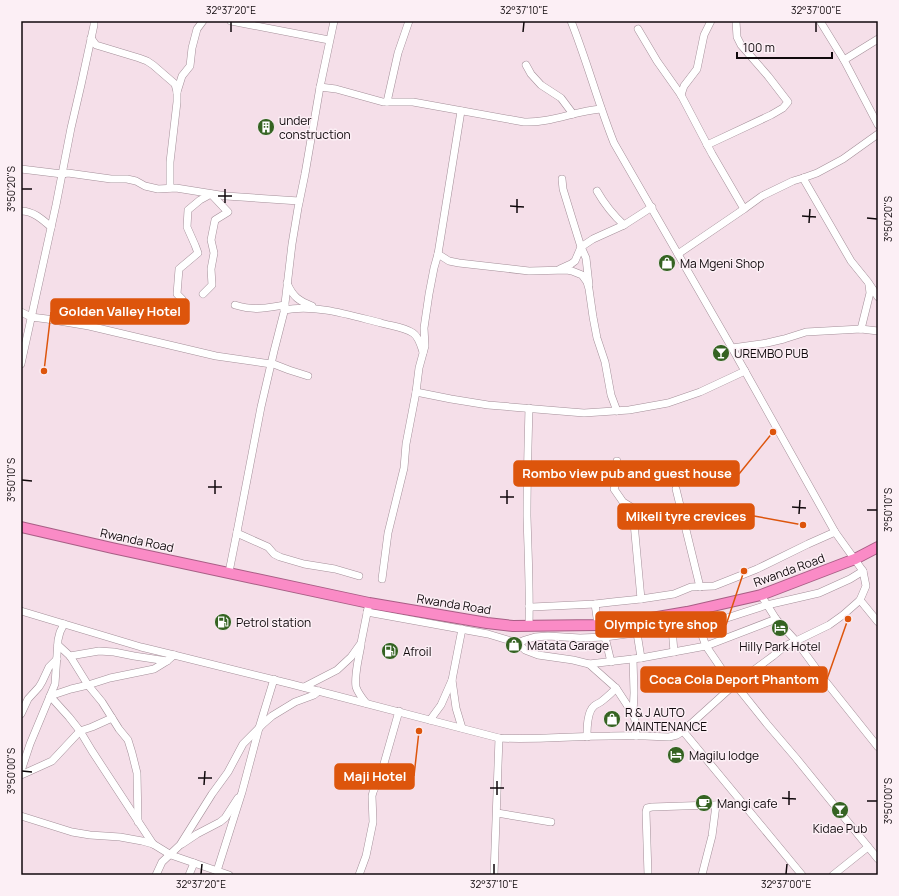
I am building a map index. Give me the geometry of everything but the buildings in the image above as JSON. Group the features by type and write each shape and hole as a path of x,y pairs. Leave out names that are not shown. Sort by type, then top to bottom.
{"highway":[{"name":"Rwanda Road","path":"21,527 112,548 229,572 368,607 513,626 598,625 687,612 761,595 855,559 878,547"}],"street":[{"path":"21,364 94,21"},
{"path":"177,92 182,76 190,66 192,48 197,29 203,21"},
{"path":"231,21 329,40"},
{"path":"229,572 261,407 284,307 299,201 329,40 334,21"},
{"path":"387,102 398,53 410,21"},
{"path":"21,611 141,647 304,687 499,738 540,739 611,736 669,737 677,735 735,684 785,646 829,625 860,600 866,586 863,571 835,532 652,207 614,143 571,21"},
{"path":"680,95 684,86 697,69 704,36 710,21"},
{"path":"707,146 771,115 788,102 768,76 741,46 737,37 736,21"},
{"path":"820,21 844,60 878,125"},
{"path":"638,29 680,95 707,146 744,209"},
{"path":"91,38 96,46 128,54 147,61 175,84 177,102 170,162 170,188"},
{"path":"844,60 878,39"},
{"path":"526,65 530,74 545,88 561,98 573,114"},
{"path":"320,87 336,89 362,97 387,102 413,102 524,122 563,118 587,110 601,109"},
{"path":"382,579 388,533 406,459 406,444 419,368 425,346 424,328 428,300 438,254 461,111"},
{"path":"678,254 762,196 793,181 817,173 843,158 878,134"},
{"path":"21,170 62,174 68,173 111,179 127,179 158,189 170,188 226,196 299,201"},
{"path":"803,178 851,260 878,297"},
{"path":"562,179 563,189 581,247 586,258 589,289 597,338 605,362 611,395 617,411"},
{"path":"597,191 609,210 624,225"},
{"path":"203,294 212,284 211,269 214,253 211,240 214,220 228,212 211,194"},
{"path":"182,299 177,294 179,269 198,253 187,227 188,210 200,200 211,194"},
{"path":"557,271 575,261 581,247 602,234 624,225 652,207"},
{"path":"21,210 42,219 51,227"},
{"path":"438,254 450,261 485,266 528,271 572,271 582,275 587,282 589,289"},
{"path":"861,329 870,293 868,282"},
{"path":"287,283 290,290 299,301 322,310"},
{"path":"235,305 249,309 284,307 305,308 348,314 404,329 413,333 416,336 423,352"},
{"path":"21,312 31,317 89,326 216,356 271,364 308,376"},
{"path":"732,348 772,342 806,332 861,329 878,331"},
{"path":"416,392 488,405 584,413 617,411 668,403 700,392 745,371"},
{"path":"529,626 527,515 528,436 530,408"},
{"path":"617,461 619,478 614,489 623,502 631,507 633,512 641,599"},
{"path":"676,489 700,586"},
{"path":"237,532 268,547 274,554 280,557 304,564 336,569 359,576"},
{"path":"529,606 595,604 674,594 691,587 714,586 757,569 835,532"},
{"path":"518,643 535,637 605,637 672,628 699,627 767,606 819,593 850,579 863,571"},
{"path":"761,595 776,619 796,641 826,682 878,747"},
{"path":"860,600 878,622"},
{"path":"595,604 598,625"},
{"path":"366,703 359,694 356,687 356,680 368,607 488,634 518,643 525,650 538,655 574,660 589,664 641,658 706,646 776,619"},
{"path":"687,612 690,618 699,627 706,646 723,671 878,859"},
{"path":"21,771 30,744 55,684 58,645 60,632 64,624"},
{"path":"672,628 674,652"},
{"path":"430,720 441,705 452,680 462,629"},
{"path":"637,633 641,658"},
{"path":"605,637 611,662"},
{"path":"304,687 337,670 351,657 361,643"},
{"path":"58,645 70,656 88,686 102,702 128,740 137,773 138,822"},
{"path":"70,656 99,651 167,661"},
{"path":"50,696 71,689 88,686 110,678 154,669 174,655"},
{"path":"22,709 28,699 39,687 49,667 57,659"},
{"path":"633,659 633,714"},
{"path":"589,664 616,688 633,714 636,736"},
{"path":"217,871 242,792 259,728 274,680"},
{"path":"452,680 456,708 462,728"},
{"path":"587,737 588,720 591,710 594,706 609,696 616,688"},
{"path":"156,875 162,862 180,845 212,794 228,772 243,744 272,716 295,702 314,695 319,691"},
{"path":"50,696 80,731 153,844"},
{"path":"359,875 366,856 373,822 372,796 381,774 398,711"},
{"path":"21,775 52,761 80,731 112,718"},
{"path":"683,731 802,875"},
{"path":"494,875 499,738"},
{"path":"180,845 225,818 242,792"},
{"path":"648,875 646,812 648,808 743,804"},
{"path":"702,875 712,836 716,805"},
{"path":"497,813 551,822"},
{"path":"21,816 72,832 120,837 153,844 171,855 229,875"},
{"path":"833,875 868,847"},
{"path":"189,875 194,863"}],"place":[{"name":"under construction","path":"266,127"},
{"name":"Ma Mgeni Shop","path":"667,263"},
{"name":"UREMBO PUB","path":"721,353"},
{"name":"Golden Valley Hotel","path":"44,371"},
{"name":"Rombo view pub and guest house","path":"773,432"},
{"name":"Mikeli tyre crevices","path":"803,525"},
{"name":"Olympic tyre shop","path":"744,571"},
{"name":"Coca Cola Deport Phantom","path":"848,619"},
{"name":"Petrol station","path":"223,622"},
{"name":"Hilly Park Hotel","path":"780,628"},
{"name":"Matata Garage","path":"514,645"},
{"name":"Afroil","path":"390,651"},
{"name":"R & J AUTO MAINTENANCE","path":"612,719"},
{"name":"Maji Hotel","path":"419,731"},
{"name":"Magilu lodge","path":"676,755"},
{"name":"Mangi cafe","path":"704,803"},
{"name":"Kidae Pub","path":"840,810"}]}
